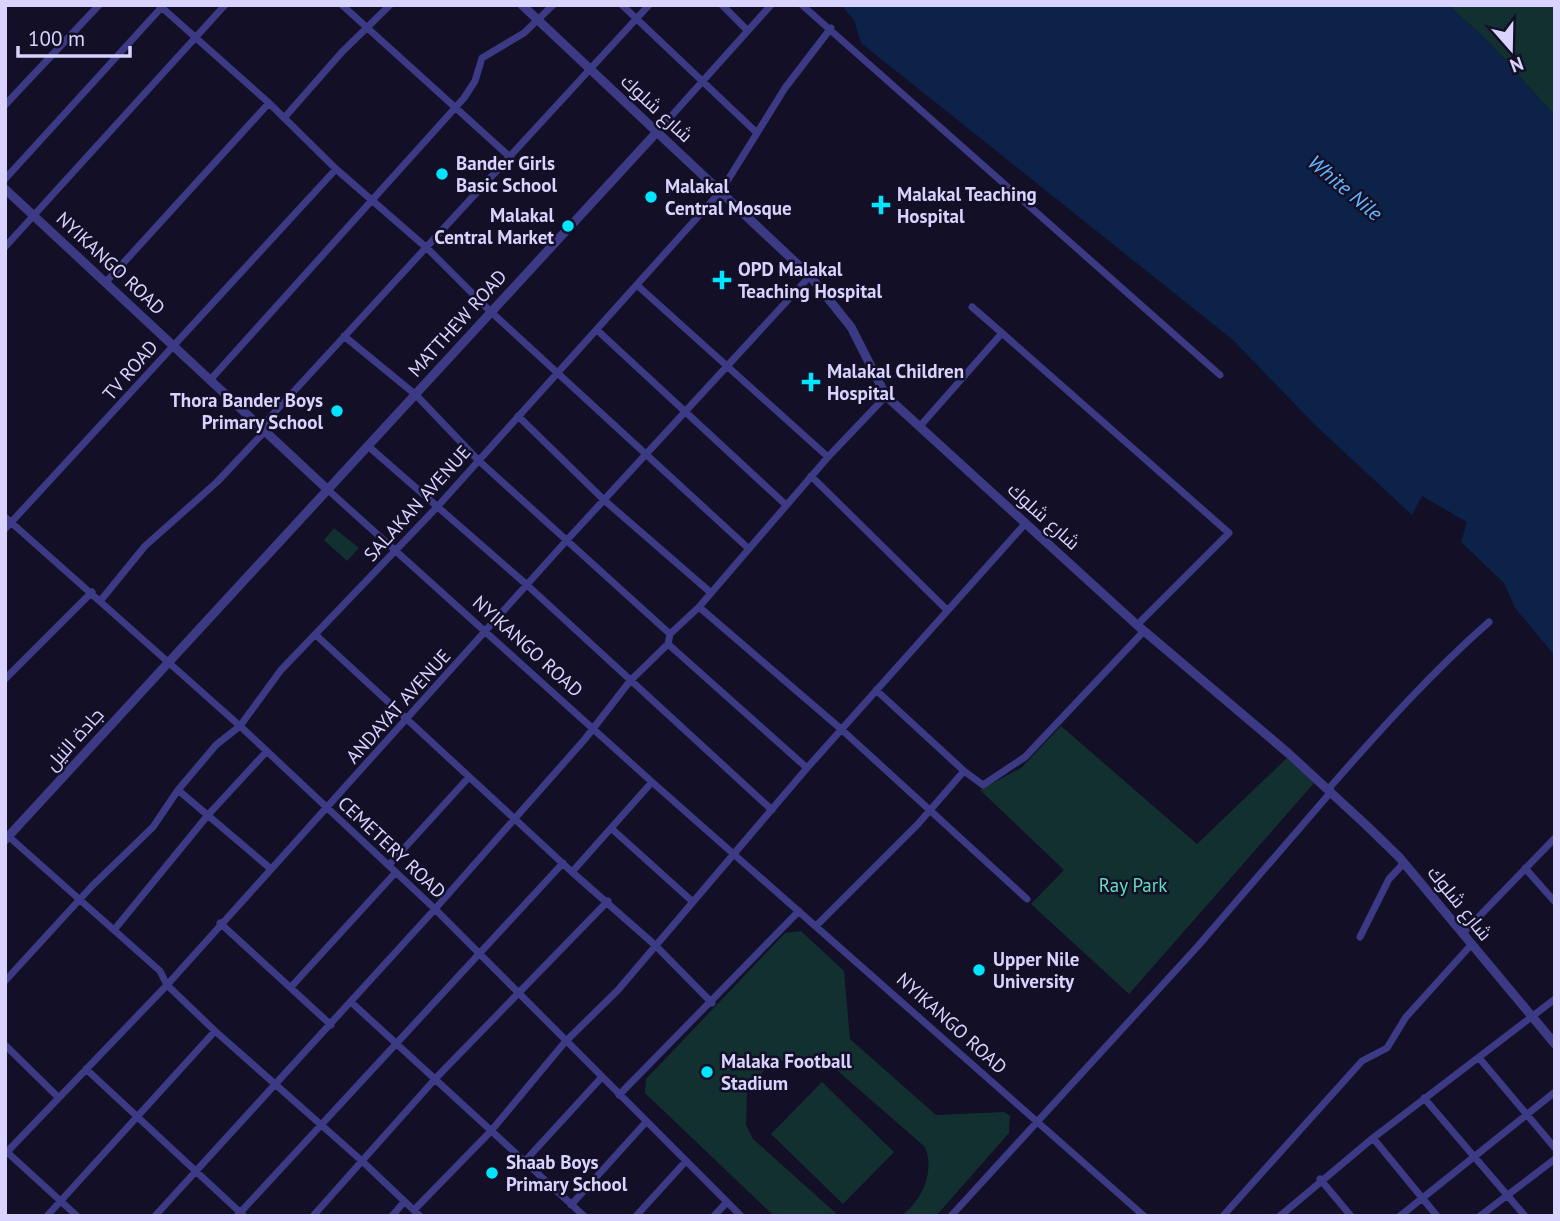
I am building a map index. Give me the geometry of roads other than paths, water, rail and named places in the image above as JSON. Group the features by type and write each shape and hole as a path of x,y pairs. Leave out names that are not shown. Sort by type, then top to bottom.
{"street":[{"path":"5,105 99,5"},
{"path":"5,247 225,5"},
{"path":"342,5 511,158"},
{"path":"284,118 390,5"},
{"name":"شارع شلوك","path":"522,5 810,276 850,327 886,396 921,425 1140,628 1330,793 1404,863 1555,1044"},
{"path":"211,379 455,106 475,81 482,58 539,21 553,5"},
{"path":"622,5 757,133"},
{"path":"101,600 145,546 217,482 344,336 428,249 649,5"},
{"path":"722,5 747,30"},
{"name":"MATTHEW ROAD","path":"168,662 416,395 771,5"},
{"path":"802,5 1220,375"},
{"path":"5,179 160,6 269,103 336,169 373,198 490,311 748,548"},
{"name":"SALAKAN AVENUE","path":"5,981 153,827 178,790 216,745 240,726 281,670 317,636 438,506 721,191 785,88 831,28"},
{"path":"106,282 269,103"},
{"name":"TV ROAD","path":"7,523 132,393 173,344 336,169"},
{"name":"NYIKANGO ROAD","path":"5,189 327,489 652,782 1144,1216"},
{"name":"ANDAYAT AVENUE","path":"6,1153 167,985 527,584 810,276"},
{"path":"638,286 828,457"},
{"path":"876,690 982,785 1025,757 1228,533 972,306"},
{"path":"597,330 786,505"},
{"path":"921,425 1002,333"},
{"path":"344,336 416,395 478,460 670,634"},
{"path":"155,1216 278,1085 435,909 593,728 630,681 668,644 670,634 699,607 811,476 886,396"},
{"path":"518,416 604,500 710,592"},
{"path":"368,446 527,584 772,810"},
{"path":"811,476 947,610"},
{"name":"CEMETERY ROAD","path":"7,523 101,600 396,872 741,1216"},
{"path":"6,837 160,971 167,985 215,1031 417,1213 565,1042 618,990 841,729 1025,524"},
{"path":"5,679 92,592"},
{"path":"699,607 841,729 1027,899"},
{"path":"951,1216 1035,1121 1198,946 1330,793 1331,786 1383,726 1452,655 1489,622"},
{"path":"317,636 406,721 572,872 608,901 712,1003"},
{"path":"668,644 807,768"},
{"name":"جادة النيل","path":"6,837 168,662"},
{"path":"114,930 208,815 267,751"},
{"path":"816,926 930,811 964,771"},
{"path":"388,865 469,777"},
{"path":"572,872 652,782"},
{"path":"178,790 271,869"},
{"path":"612,829 693,902"},
{"path":"1462,934 1555,838"},
{"path":"86,1069 197,1170 240,1214 563,863"},
{"path":"1360,937 1389,879 1404,863"},
{"path":"1525,868 1555,902"},
{"path":"291,987 396,872"},
{"path":"313,1216 435,1079 608,901"},
{"path":"619,1095 712,1003 754,955 799,911"},
{"path":"220,923 331,1025"},
{"path":"1223,1216 1362,1061 1387,1048 1406,1017 1471,945"},
{"path":"1280,1216 1373,1138 1480,1059 1555,999"},
{"path":"351,1002 584,1216"},
{"path":"47,1216 215,1031"},
{"path":"5,1045 58,1097"},
{"path":"1480,1059 1555,1148"},
{"path":"526,1161 601,1077"},
{"path":"1400,1216 1555,1092"},
{"path":"1424,1098 1525,1216"},
{"path":"571,1205 646,1122"},
{"path":"1373,1138 1437,1216"},
{"path":"6,1153 77,1216"},
{"path":"1480,1216 1555,1159"},
{"path":"636,1216 686,1161"},
{"path":"1320,1180 1350,1216"},
{"path":"392,1216 404,1202"},
{"path":"714,1216 727,1202"}],"water":[{"name":"White Nile","path":"841,5 1448,5 1488,41 1555,116 1555,656 1515,608 1504,583 1461,542 1467,522 1422,496 1412,515 1315,425 1233,340 861,43 854,20"}],"place":[{"name":"Bander Girls Basic School","path":"442,174"},
{"name":"Malakal Central Mosque","path":"651,197"},
{"name":"Malakal Teaching Hospital","path":"881,205"},
{"name":"Malakal Central Market","path":"568,226"},
{"name":"OPD Malakal Teaching Hospital","path":"722,280"},
{"name":"Malakal Children Hospital","path":"811,382"},
{"name":"Thora Bander Boys Primary School","path":"337,411"},
{"name":"Upper Nile University","path":"979,970"},
{"name":"Malaka Football Stadium","path":"707,1072"},
{"name":"Shaab Boys Primary School","path":"492,1173"}],"park label":[{"name":"Ray Park","path":"1133,885"}]}
